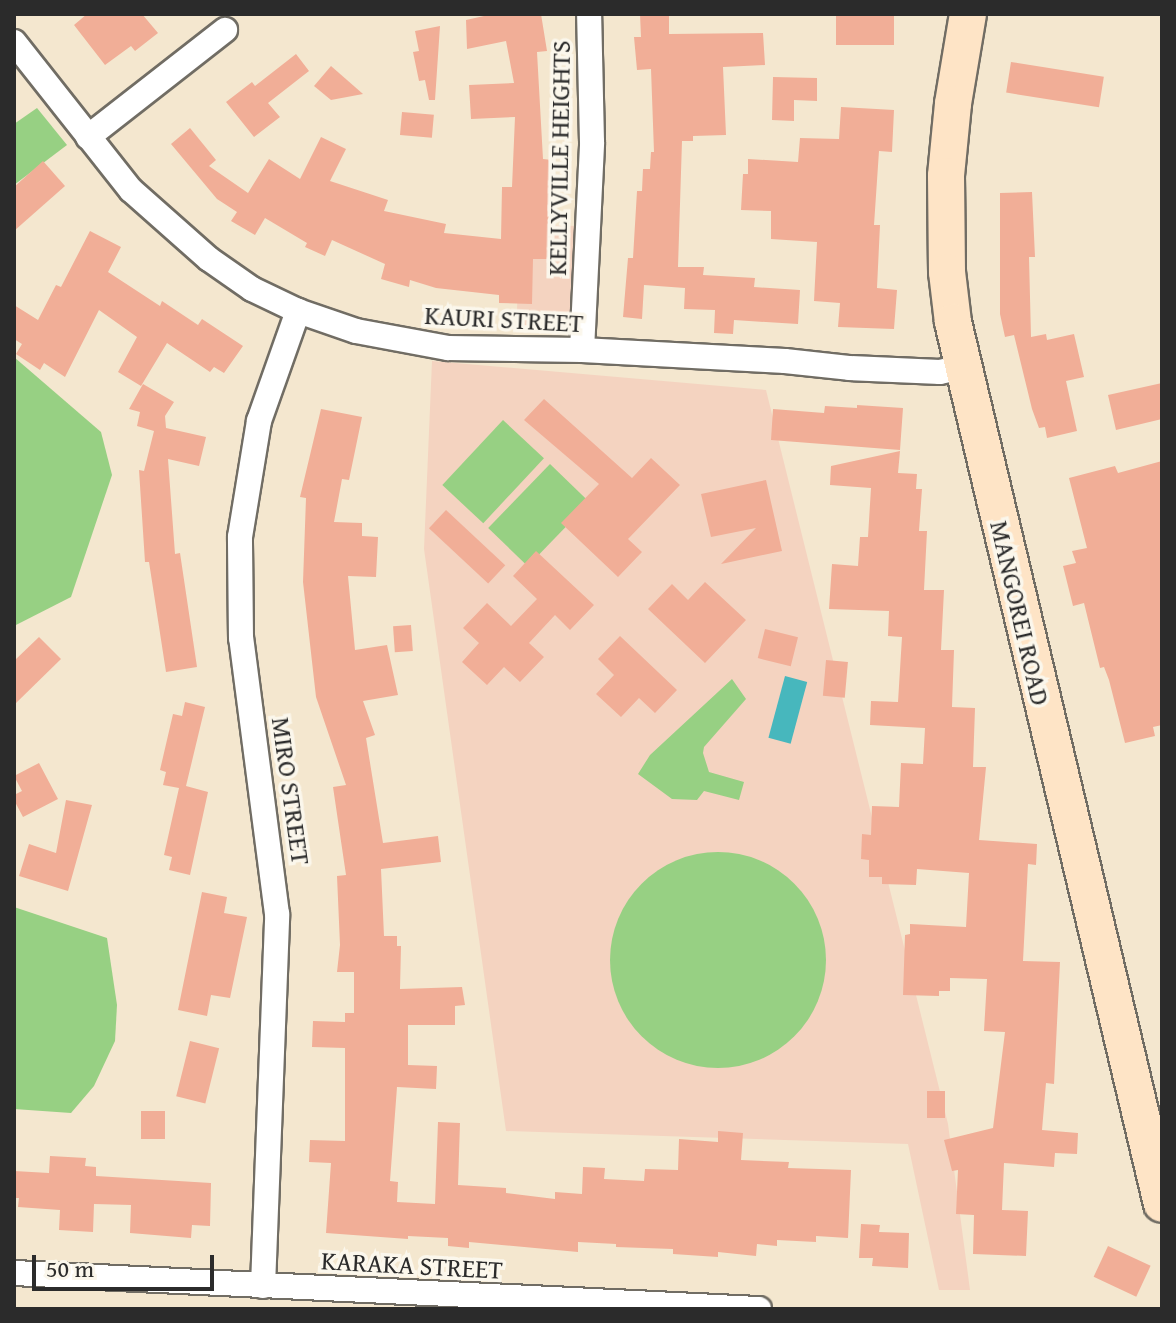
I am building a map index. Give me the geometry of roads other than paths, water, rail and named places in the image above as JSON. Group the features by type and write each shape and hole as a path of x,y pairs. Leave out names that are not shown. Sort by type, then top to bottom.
{"main road":[{"name":"MANGOREI ROAD","path":"968,14 953,104 946,176 947,272 962,367 1162,1204"}],"street":[{"name":"KELLYVILLE HEIGHTS","path":"582,350 592,142 589,14"},
{"path":"88,137 225,30"},
{"name":"KAURI STREET","path":"14,42 131,190 188,242 252,289 298,311 404,342 448,348 582,350 940,372 962,367"},
{"name":"MIRO STREET","path":"263,1286 277,914 241,638 240,537 259,421 298,311"},
{"name":"KARAKA STREET","path":"14,1273 759,1309"}],"water":[{"path":"785,676 807,682 791,744 768,738"}]}
